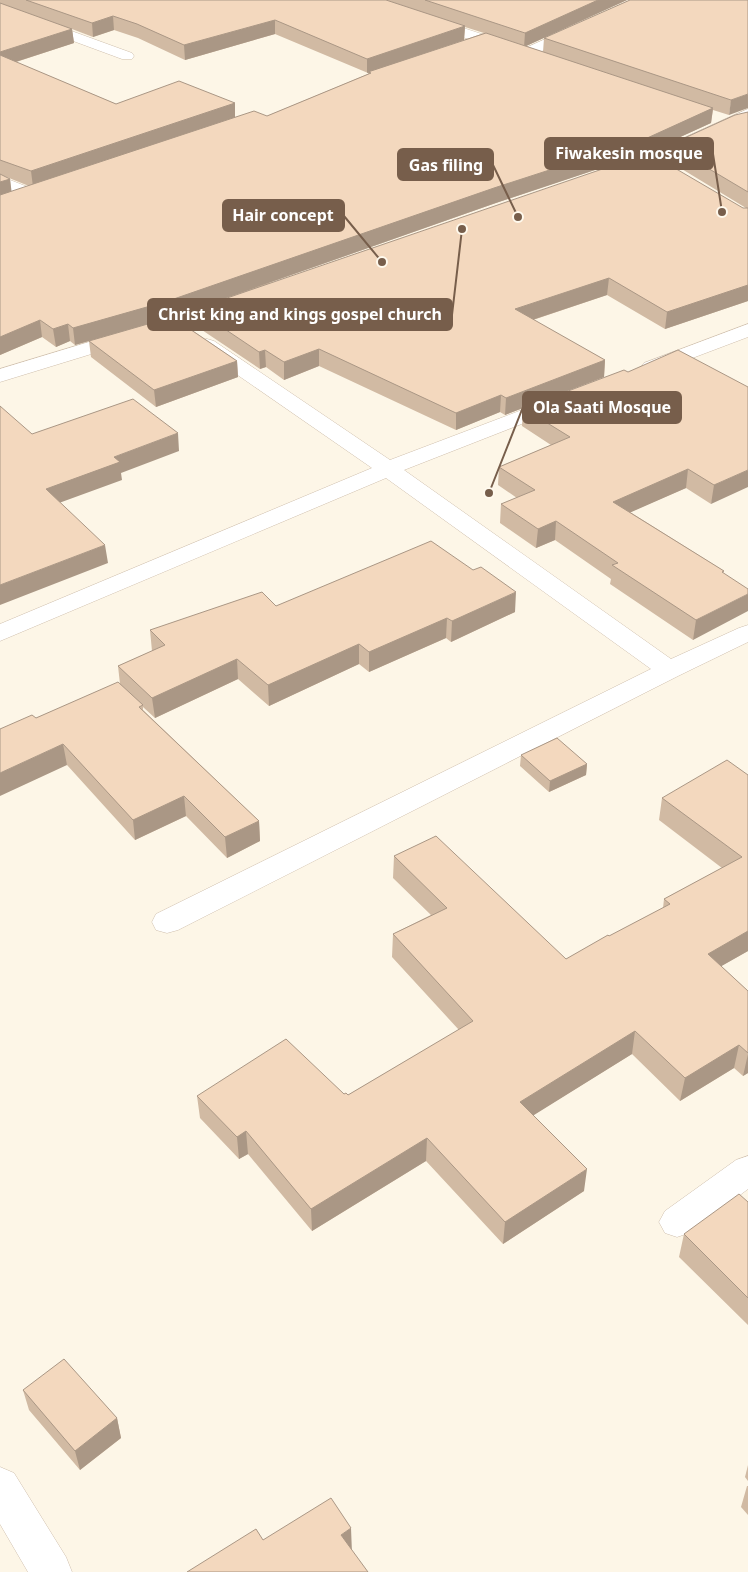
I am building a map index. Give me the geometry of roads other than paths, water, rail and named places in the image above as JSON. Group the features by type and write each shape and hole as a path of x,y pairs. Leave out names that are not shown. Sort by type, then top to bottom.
{"street":[{"path":"364,0 544,59"},
{"path":"526,53 643,0"},
{"path":"0,9 127,56"},
{"path":"458,50 486,40"},
{"path":"603,176 650,160 748,114"},
{"path":"710,116 728,122 748,125"},
{"path":"650,160 666,170"},
{"path":"0,181 32,195"},
{"path":"8,203 51,189"},
{"path":"0,376 33,364 176,324 250,298"},
{"path":"176,324 388,469 669,670"},
{"path":"628,376 748,330"},
{"path":"0,633 388,469 573,398"},
{"path":"167,922 669,670 748,633"},
{"path":"676,1222 748,1170"},
{"path":"0,1486 51,1572"}],"place":[{"name":"Fiwakesin mosque","path":"722,212"},
{"name":"Gas filing","path":"518,217"},
{"name":"Christ king and kings gospel church","path":"462,229"},
{"name":"Hair concept","path":"382,262"},
{"name":"Ola Saati Mosque","path":"489,493"}]}
